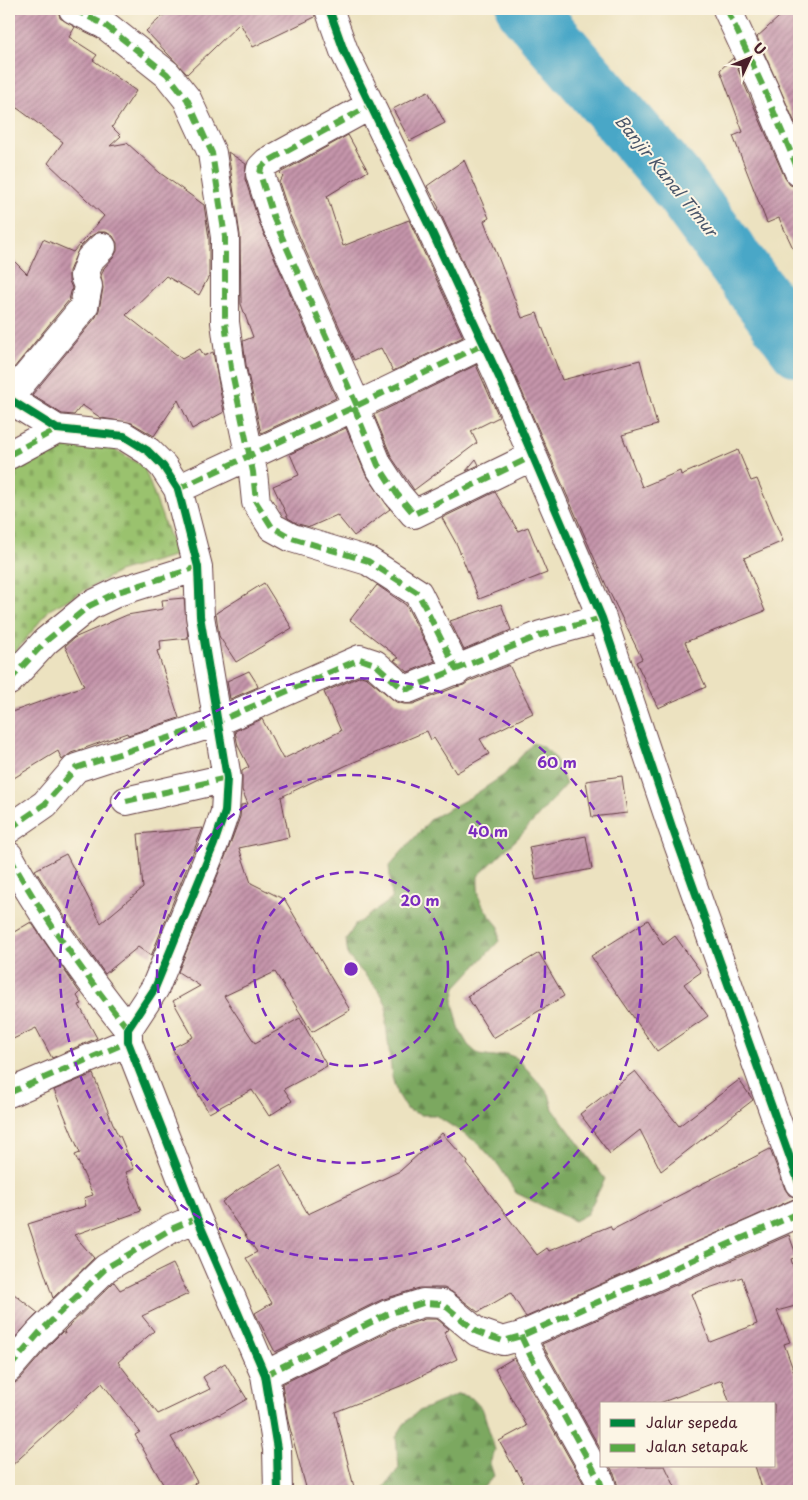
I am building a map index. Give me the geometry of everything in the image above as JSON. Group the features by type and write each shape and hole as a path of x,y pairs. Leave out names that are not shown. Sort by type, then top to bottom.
{"street":[{"path":"74,9 104,25 168,74 187,99 212,153 225,237 225,322 231,368 253,472 256,502 272,527 292,538 368,561 418,593 457,671"},
{"path":"329,9 344,51 484,344 602,618 672,827 799,1183"},
{"path":"727,9 765,91 799,172"},
{"path":"371,105 267,162 261,168 260,174 274,219 356,406 378,465 397,494 414,514 533,456"},
{"path":"9,1093 128,1035 155,988 214,844 225,812 227,778 200,616 198,567 178,489 163,466 148,451 124,436 58,429 9,398 84,307 88,286 84,276 90,259 102,247"},
{"path":"178,489 484,344"},
{"path":"9,455 58,429"},
{"path":"9,681 46,641 89,606 118,592 198,567"},
{"path":"9,829 45,804 76,768 217,722 360,659 375,664 401,687 408,689 457,671 541,635 602,618"},
{"path":"126,801 227,778"},
{"path":"9,856 23,882 79,967 128,1035 197,1218 264,1375 277,1449 278,1491"},
{"path":"264,1375 388,1314 423,1303 443,1304 477,1332 503,1341 521,1336 799,1213"},
{"path":"9,1368 40,1332 106,1268 163,1234 197,1218"},
{"path":"521,1336 604,1491"}],"green space":[{"path":"70,442 109,446 144,467 176,555 118,572 49,610 9,660 9,469 40,448"},
{"path":"533,743 547,750 555,759 566,785 521,835 478,876 480,898 485,909 499,927 499,941 456,987 453,1002 460,1031 468,1045 479,1055 493,1057 506,1054 517,1058 549,1094 553,1109 605,1179 587,1214 574,1221 516,1193 499,1166 478,1143 435,1115 421,1115 406,1109 397,1094 392,1077 386,1024 387,1006 380,992 348,956 346,940 355,925 392,899 389,866 432,818 471,797 504,775"},
{"path":"459,1394 472,1398 483,1410 495,1450 490,1463 494,1476 480,1491 381,1491 399,1468 396,1437 404,1424 417,1412"}],"building":[{"path":"17,9 58,9 60,18 75,27 69,37 97,55 93,60 136,91 112,127 121,136 110,146 127,143 160,173 204,205 209,238 209,276 199,295 166,276 126,315 182,359 200,349 204,356 213,352 224,412 192,429 178,400 154,436 132,423 101,418 82,405 74,415 62,414 32,395 96,317 103,288 101,276 104,268 117,251 117,243 113,236 106,232 98,232 91,236 79,248 69,271 69,281 72,288 69,300 9,374 9,256 27,274 43,239 73,252 104,216 48,163 63,142 9,102 9,20"},
{"path":"170,9 314,9 315,17 253,47 240,23 187,74 146,31"},
{"path":"788,9 799,9 799,132 757,37"},
{"path":"733,58 785,178 790,185 799,187 799,261 779,218 767,223 733,136 743,132 720,70"},
{"path":"428,91 445,123 410,141 393,109"},
{"path":"348,135 368,171 327,196 343,246 409,220 463,337 393,371 381,348 354,360 289,213 279,182 283,176 280,173"},
{"path":"228,152 246,164 245,179 260,225 336,398 261,433 246,365 243,341 253,337 241,304 240,235"},
{"path":"464,160 489,218 484,221 522,318 537,313 562,380 640,360 657,425 622,435 642,487 680,471 681,475 738,450 751,481 757,479 783,541 744,558 765,611 685,642 706,687 658,708 636,662 642,659 606,585 513,371 439,208 427,186"},
{"path":"476,365 499,417 471,431 477,443 414,490 392,458 374,415"},
{"path":"346,428 365,473 390,509 354,536 337,515 310,527 298,524 288,518 273,486 299,475 290,454"},
{"path":"476,459 479,465 466,471"},
{"path":"495,492 518,531 528,527 547,573 479,599 457,545 442,518"},
{"path":"264,583 292,628 236,662 219,636 216,613"},
{"path":"377,585 406,605 435,661 408,672 394,660 399,658 350,620"},
{"path":"184,598 188,638 160,641 161,650 157,651 179,718 128,735 127,733 71,753 62,760 58,751 9,781 9,713 84,686 65,646 74,638 127,615 163,609 162,600"},
{"path":"501,604 511,630 464,650 450,621"},
{"path":"509,665 533,713 480,739 489,754 456,773 434,738 431,740 427,731 347,765 281,797 289,837 239,848 251,883 285,900 350,1010 312,1032 275,972 224,996 255,1043 300,1018 327,1066 284,1089 292,1101 269,1116 252,1090 209,1113 172,1048 193,1037 173,1001 200,986 178,972 228,850 240,817 241,805 248,804 242,790 242,771 249,767 238,746 235,731 262,719 283,759 341,731 324,692 361,676 367,678 396,702 413,704 464,685"},
{"path":"249,671 258,687 230,699 227,681"},
{"path":"622,776 627,813 592,817 586,781"},
{"path":"203,828 151,956 138,947 105,974 35,870 66,854 101,923 143,888 138,834"},
{"path":"586,836 592,869 536,880 529,847"},
{"path":"648,920 663,945 675,936 701,972 684,984 708,1016 657,1051 591,956"},
{"path":"31,922 80,993 77,996 82,1004 79,1005 97,1038 52,1058 36,1028 9,1041 9,935"},
{"path":"539,953 564,996 493,1038 467,996"},
{"path":"635,1071 679,1126 739,1080 753,1100 661,1171 640,1130 610,1154 580,1114"},
{"path":"93,1074 118,1136 120,1136 134,1169 126,1172 141,1211 74,1235 94,1258 53,1298 28,1224 86,1206 84,1198 93,1195 75,1155 80,1153 54,1090"},
{"path":"442,1133 468,1162 467,1164 537,1255 547,1248 549,1251 610,1226 612,1230 770,1149 785,1189 789,1195 796,1198 526,1317 511,1293 478,1312 444,1288 419,1288 381,1300 275,1352 255,1313 272,1303 246,1258 257,1252 222,1202 239,1189 280,1165 308,1214 400,1171"},
{"path":"789,1235 797,1257 791,1259 799,1286 799,1305 777,1311 790,1342 784,1344 799,1386 799,1491 763,1491 756,1468 776,1468 776,1402 729,1402 722,1380 662,1402 600,1402 600,1448 542,1344","holes":["742,1277 757,1324 710,1342 691,1294"]},
{"path":"173,1264 188,1294 142,1316 154,1331 118,1362 158,1414 210,1389 203,1377 225,1363 247,1399 219,1415 171,1437 197,1482 182,1491 167,1491 135,1435 140,1432 102,1383 9,1468 9,1383 15,1383 21,1378 51,1343 62,1332 65,1334 64,1331 114,1282 120,1290"},
{"path":"9,1290 38,1313 9,1344"},
{"path":"425,1319 437,1319 449,1329 444,1332 457,1359 403,1385 335,1412 355,1491 307,1491 288,1421 282,1384 394,1329"},
{"path":"514,1358 585,1486 574,1491 528,1491 499,1441 527,1426 495,1369"},
{"path":"611,1468 666,1468 677,1491 619,1491"}],"waterway":[{"name":"Banjir Kanal Timur","path":"526,9 673,178 799,348"}],"marked path":[{"path":"73,9 105,25 167,74 187,99 212,153 225,237 225,322 231,368 253,472 256,502 272,527 292,538 368,561 418,593 457,671"},
{"path":"727,9 765,91 799,172"},
{"path":"357,406 274,219 260,174 261,168 267,162 371,105"},
{"path":"178,489 484,344"},
{"path":"354,407 378,465 397,494 414,514 533,456"},
{"path":"9,455 57,429"},
{"path":"9,681 46,641 89,606 118,592 198,567"},
{"path":"9,829 45,804 76,768 217,722 360,659 375,664 401,687 408,689 541,635 602,618"},
{"path":"126,801 227,778"},
{"path":"9,856 65,945 128,1029"},
{"path":"9,1093 128,1042"},
{"path":"265,1375 388,1314 423,1303 443,1304 477,1332 503,1341 521,1336 799,1213"},
{"path":"9,1368 40,1332 106,1268 171,1229 197,1218"},
{"path":"521,1336 600,1481 603,1491"}],"cycle path":[{"path":"329,9 344,51 430,228 499,377 602,618 672,827 799,1183"},
{"path":"9,399 57,429 124,436 148,451 163,466 178,489 198,567 200,616 227,778 225,812 214,844 155,988 128,1029 128,1042 197,1218 265,1375 277,1449 278,1491"}]}
